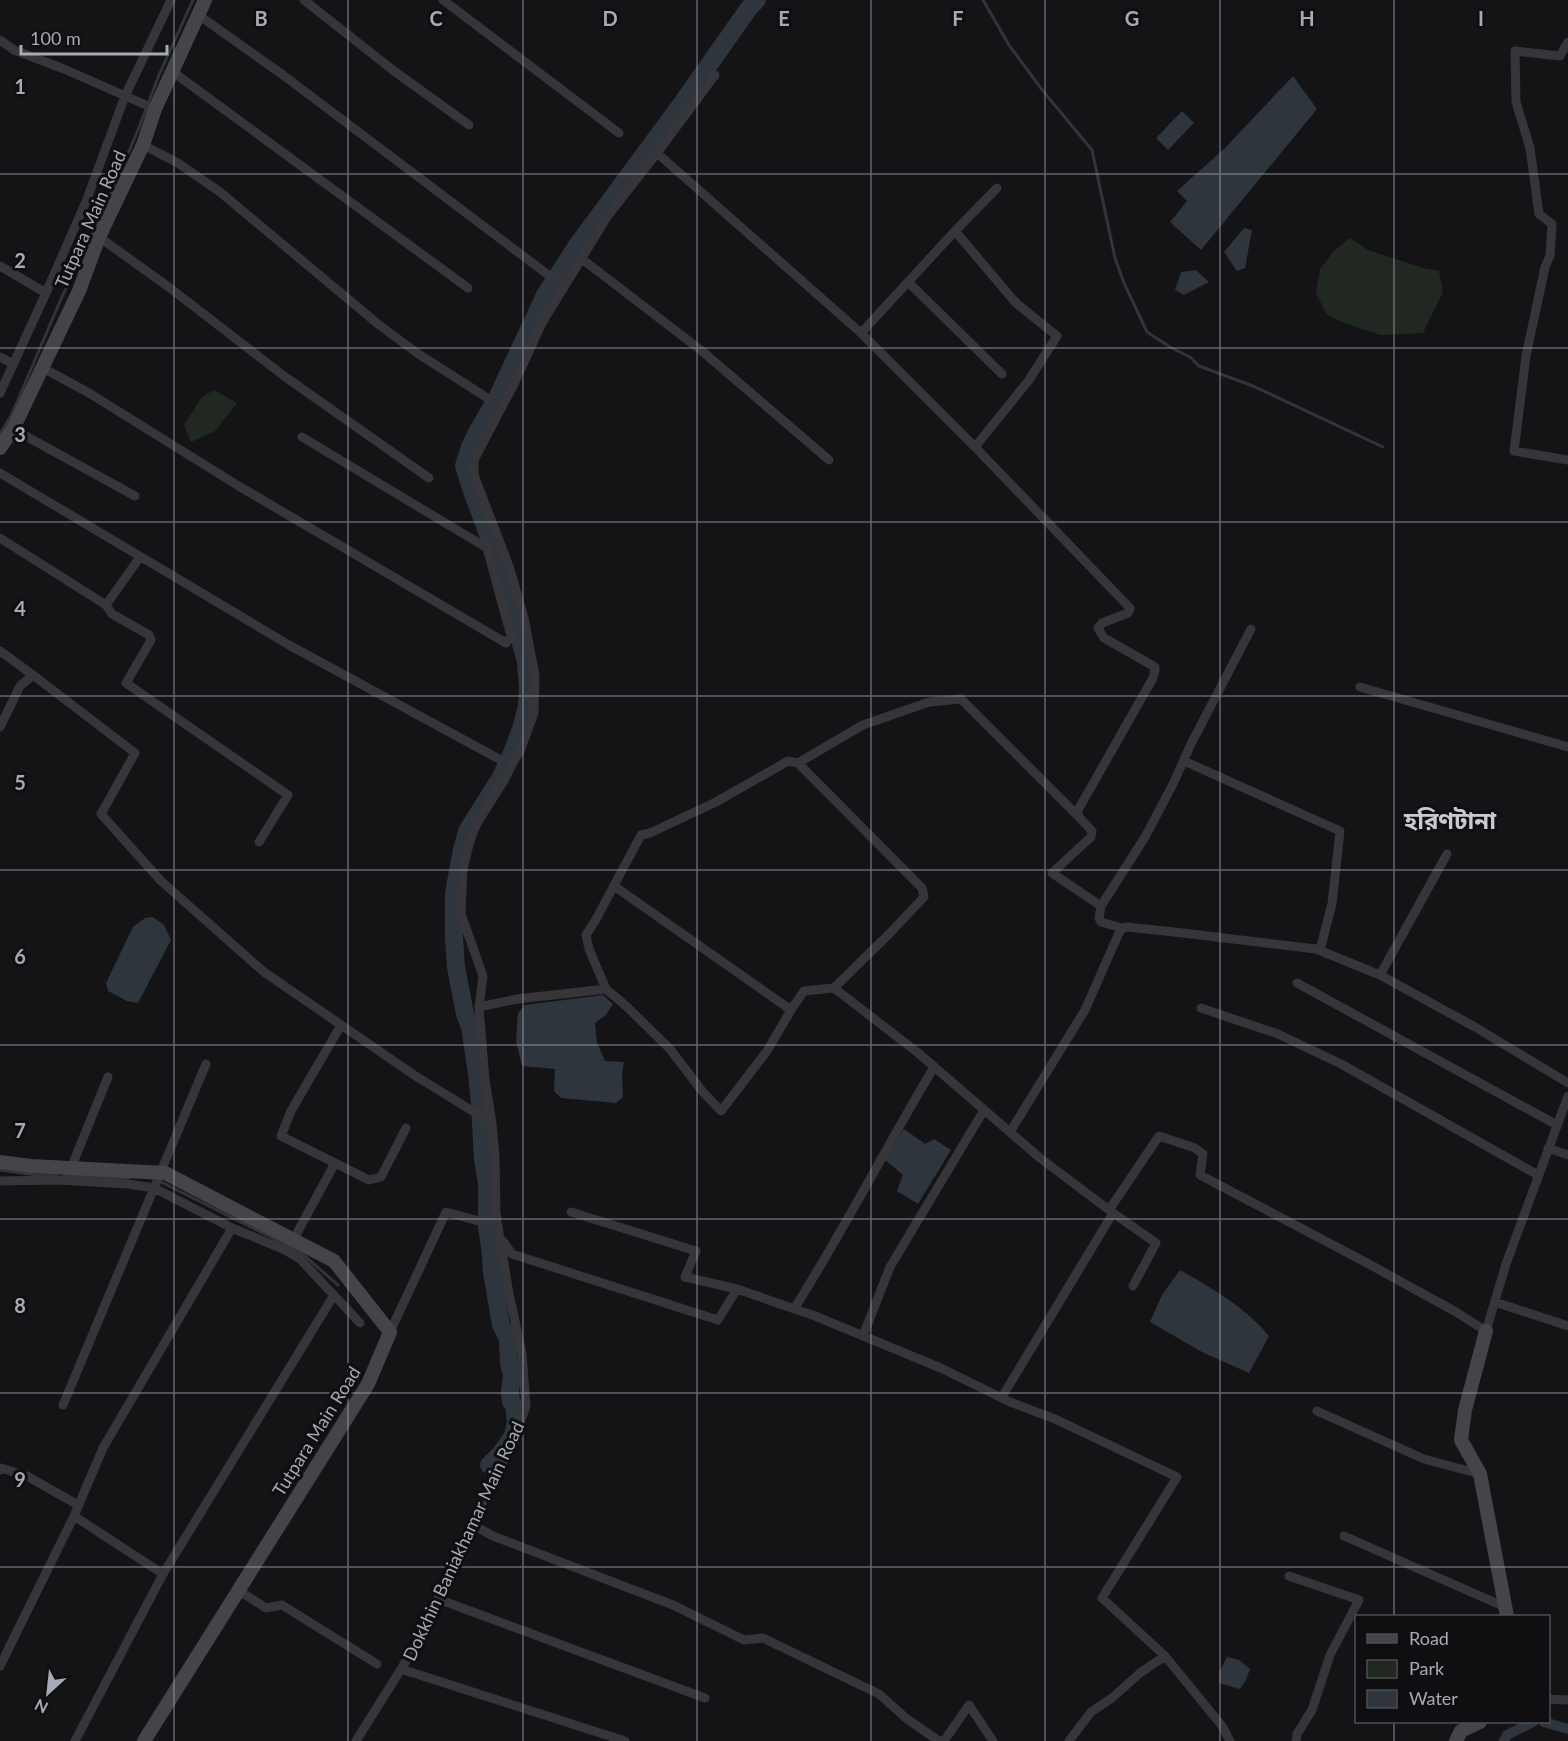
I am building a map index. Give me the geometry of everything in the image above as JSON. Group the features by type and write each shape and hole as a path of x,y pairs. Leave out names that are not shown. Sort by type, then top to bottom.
{"street":[{"path":"0,393 87,199 125,96 171,0"},
{"name":"Tutpara Main Road","path":"0,448 13,429 79,291 99,237 143,145 155,110 205,0"},
{"path":"304,0 394,71 469,125"},
{"path":"443,0 619,133"},
{"path":"197,14 283,75 551,277"},
{"path":"0,40 14,50 155,110"},
{"path":"1568,42 1560,56 1515,51 1516,102 1530,148 1539,214 1552,224 1550,256 1545,267 1526,356 1514,451 1568,460"},
{"path":"173,72 468,288"},
{"name":"Dokkhin Baniakhamar Main Road","path":"356,1741 413,1650 452,1570 471,1524 511,1448 526,1406 522,1353 496,1218 492,1123 485,1080 479,1007 483,976 461,914 463,868 478,820 520,751 534,713 535,675 524,618 509,566 474,475 474,460 513,386 542,323 607,217 715,75"},
{"path":"143,145 178,163 220,192 378,324 489,399"},
{"path":"657,153 861,333 1130,608 1128,613 1101,623 1098,628 1104,638 1155,667 1155,670 1078,810 1078,816"},
{"path":"861,333 997,188"},
{"path":"955,231 1016,303 1057,336 1029,380 975,447"},
{"path":"99,237 170,288 284,376 429,478"},
{"path":"582,259 702,351 829,460"},
{"path":"0,266 46,293"},
{"path":"908,282 1002,374"},
{"path":"0,357 13,364"},
{"path":"41,367 89,393 237,485 506,643 511,636 487,548 302,437"},
{"path":"13,429 135,496"},
{"path":"0,473 308,655 499,759"},
{"path":"0,538 106,605 112,614 149,635 152,640 126,683 288,795 259,842"},
{"path":"106,605 140,556"},
{"path":"1251,629 1146,837 1101,906 1098,918 1101,922 1122,928 1320,950 1380,975 1475,1027 1568,1083"},
{"path":"0,651 135,753 101,814 161,881 264,972 414,1075 492,1123"},
{"path":"1,723 20,686 33,675"},
{"path":"1360,687 1568,747"},
{"path":"798,763 862,725 929,702 961,699 1092,831 1091,837 1052,873 1101,906"},
{"path":"789,761 798,763 922,888 924,897 834,988 804,991 766,1051 721,1111 702,1091 670,1049 606,989 589,949 586,935 641,835 716,802 789,761"},
{"path":"1184,761 1340,831 1332,904 1320,950"},
{"path":"1380,975 1448,854"},
{"path":"614,886 791,1010"},
{"path":"1010,1132 1085,1010 1122,928"},
{"path":"1297,982 1557,1125"},
{"path":"834,988 917,1052 1040,1158 1156,1243 1133,1286"},
{"path":"479,1007 517,999 606,989"},
{"path":"1201,1008 1278,1034 1341,1064 1538,1175"},
{"path":"341,1025 291,1112 281,1136 369,1180 381,1177 406,1128"},
{"path":"63,1405 206,1064"},
{"path":"794,1309 820,1269 898,1126 934,1067"},
{"path":"71,1168 108,1077"},
{"path":"1506,1612 1480,1474 1461,1440 1465,1410 1506,1264 1568,1096"},
{"path":"863,1336 891,1267 984,1110"},
{"path":"1002,1396 1111,1211 1159,1136 1195,1148 1203,1154 1200,1176 1368,1263 1486,1331"},
{"path":"1548,1148 1568,1155"},
{"path":"0,1162 71,1168 157,1181 232,1228 334,1261 390,1332 446,1212 482,1222 496,1218"},
{"path":"290,1246 335,1163"},
{"path":"0,1181 58,1180 128,1184 157,1181 165,1173 290,1246 360,1323"},
{"path":"571,1212 696,1251 685,1277 737,1289 863,1336 943,1369 1002,1396 1010,1402 1055,1419 1178,1477 1102,1598 1165,1656 1222,1726 1230,1741"},
{"path":"0,1666 74,1516 103,1448 232,1228"},
{"path":"499,1235 512,1254 718,1320 737,1289"},
{"path":"75,1741 163,1574 334,1295"},
{"path":"1495,1302 1568,1326"},
{"name":"Tutpara Main Road","path":"144,1741 368,1384 390,1332"},
{"path":"1317,1412 1424,1459 1480,1474"},
{"path":"0,1470 1,1468 27,1476 78,1505"},
{"path":"74,1516 163,1574"},
{"path":"471,1524 493,1536 673,1605 744,1640 764,1638 879,1694 907,1719 939,1741"},
{"path":"1344,1536 1506,1612"},
{"path":"1289,1576 1359,1600 1330,1655 1312,1710 1297,1734 1296,1741"},
{"path":"238,1590 266,1608 282,1605 378,1664"},
{"path":"438,1599 705,1698"},
{"path":"1069,1741 1091,1712 1165,1656"},
{"path":"401,1669 625,1741"},
{"path":"1550,1699 1568,1700"},
{"path":"944,1741 969,1705 993,1741"},
{"path":"1456,1741 1461,1731 1478,1723"}],"green space":[{"path":"1350,238 1368,250 1439,271 1443,292 1423,333 1380,335 1327,315 1316,293 1320,269 1334,251"},
{"path":"214,390 237,403 215,431 191,442 184,425 202,397"}],"water":[{"path":"1293,76 1317,109 1201,250 1170,222 1187,201 1177,191 1225,148"},
{"path":"1182,111 1194,123 1168,150 1156,138"},
{"path":"1244,228 1252,230 1245,268 1237,271 1224,252"},
{"path":"1196,270 1209,282 1184,295 1175,290 1181,272"},
{"path":"153,917 164,925 171,940 138,1003 127,1001 108,991 106,983 133,927 145,918"},
{"path":"603,995 613,1004 606,1015 595,1023 597,1043 605,1061 624,1062 623,1097 616,1103 561,1098 554,1091 555,1069 522,1066 516,1041 518,1013 525,1005"},
{"path":"904,1129 925,1144 934,1139 951,1150 918,1204 897,1191 903,1175 884,1159"},
{"path":"1180,1270 1239,1307 1269,1336 1249,1373 1202,1352 1150,1322 1162,1295"},
{"path":"1227,1657 1239,1660 1250,1669 1240,1689 1219,1683 1219,1672"}],"waterway":[{"path":"0,434 11,416 61,299 103,212 159,75 193,0"},
{"path":"489,1465 513,1436 516,1422 510,1392 512,1375 508,1339 501,1325 492,1272 477,1074 470,1027 465,1014 456,967 454,893 467,831 501,777 512,753 527,706 528,686 526,662 500,566 464,466 477,432 497,398 545,295 578,244 757,0"},
{"path":"983,0 1009,45 1043,91 1092,150 1115,258 1147,332 1190,357 1199,366 1253,386 1383,447"},
{"path":"0,1170 57,1176"},
{"path":"64,1176 129,1178"},
{"path":"159,1181 299,1251 338,1285"},
{"path":"1504,1741 1507,1735 1531,1723"},
{"path":"1547,1723 1568,1729"}],"district":[{"name":"হরিণটানা","path":"1450,819"}]}
